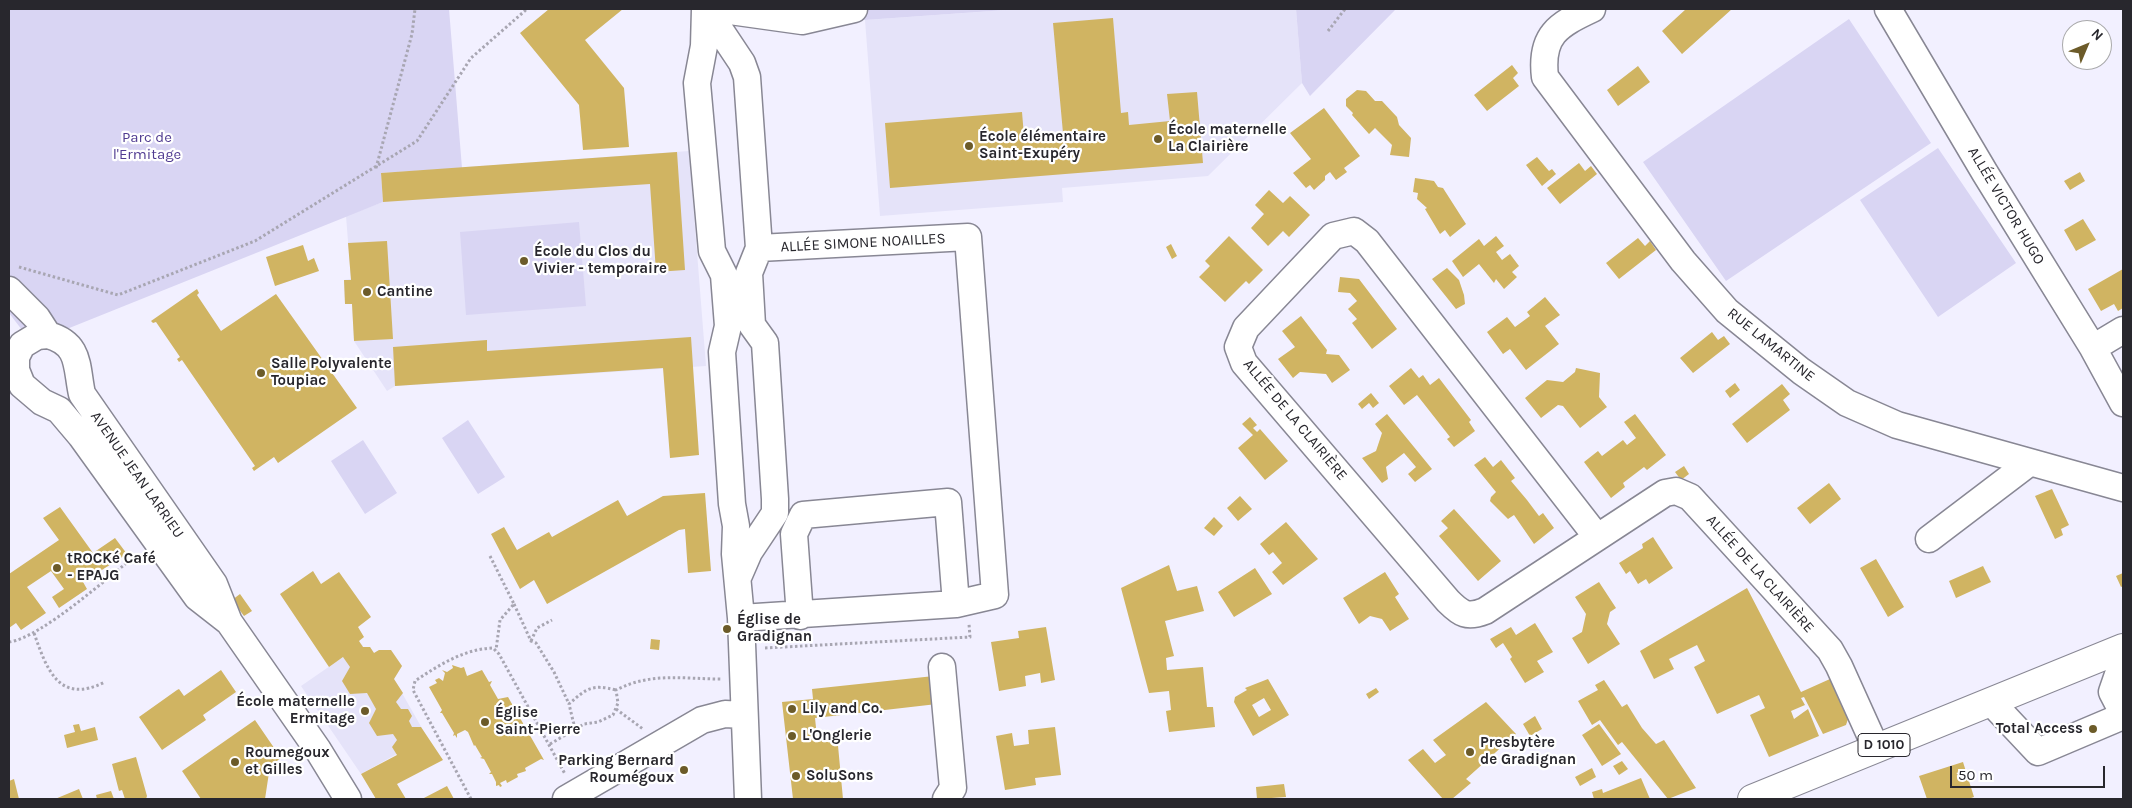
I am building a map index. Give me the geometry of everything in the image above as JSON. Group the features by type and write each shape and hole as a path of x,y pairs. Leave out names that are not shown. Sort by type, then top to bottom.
{"main road":[{"name":"D 1010","path":"1757,798 2123,648"}],"street":[{"path":"705,9 742,63 747,77 759,248 749,273 752,325 765,344 776,499 775,513 749,552 739,575"},
{"path":"705,9 702,55 697,83 712,251 724,275 728,326 722,352 732,504 736,526 735,554 739,575 744,679 743,715 748,799"},
{"path":"716,9 802,21 854,9"},
{"name":"RUE LAMARTINE","path":"1592,9 1563,23 1551,37 1543,61 1545,77 1683,261 1727,311 1760,340 1847,403 1897,425 2123,488"},
{"name":"ALLÉE VICTOR HUGO","path":"1888,9 1985,173 2093,348 2123,403"},
{"path":"702,55 716,50 732,48"},
{"name":"ALLÉE DE LA CLAIRIÈRE","path":"1597,537 1368,240 1354,231 1333,236 1246,328 1238,347 1244,363 1448,601 1462,614 1474,615 1485,611 1665,494 1676,491 1690,497 1830,650 1840,666 1876,748"},
{"name":"ALLÉE SIMONE NOAILLES","path":"759,248 968,237 995,595 956,604"},
{"name":"AVENUE JEAN LARRIEU","path":"12,278 48,335 67,344 74,353 82,394 214,584 229,622 318,750 348,799"},
{"path":"2093,348 2123,330"},
{"name":"AVENUE JEAN LARRIEU","path":"48,335 28,340 13,353 16,370 22,385 42,402 59,410 197,597 229,622"},
{"path":"1929,539 2030,463"},
{"path":"741,618 800,616 956,604 948,502 803,515 794,534 800,616"},
{"path":"736,526 748,530 763,531"},
{"path":"1991,702 2038,752 2123,714 2112,692 2123,660"},
{"path":"942,667 953,788 946,799"},
{"path":"571,797 702,720 725,714 743,715"}],"path":[{"path":"376,168 412,34 415,9"},
{"path":"12,278 118,296 256,241 376,168 417,140 471,58 527,9"},
{"path":"1328,31 1345,9"},
{"path":"9,642 22,640 34,633 156,540"},
{"path":"490,556 531,641 536,643 554,672 569,704 575,729"},
{"path":"495,651 500,620 514,604"},
{"path":"531,641 537,628 552,620"},
{"path":"34,633 45,664 57,682 69,688 82,690 93,688 105,682"},
{"path":"471,799 413,690 415,681 453,658 481,649 493,648 550,744 571,797"},
{"path":"569,704 584,690 599,686 616,690 630,682 660,676 744,679"},
{"path":"550,744 575,729 613,715 618,702 616,690"},
{"path":"616,709 645,731 656,746"}],"shaded area":[{"path":"1020,9 1296,9 1302,83 1208,176 1062,188 1063,202 880,216 865,20"},
{"name":"École du Clos du Vivier - temporaire","path":"689,151 706,366 395,386 387,391 354,341 352,304 345,304 344,280 351,279 346,216 383,202 381,173"},
{"name":"École maternelle Ermitage","path":"362,644 363,647 370,647 374,653 379,650 391,650 402,666 394,679 427,737 361,774 301,686"}],"green space":[{"name":"Parc de l'Ermitage","path":"9,9 449,9 462,168 381,173 383,202 32,343 9,313"},
{"path":"750,9 1020,9 865,20 751,18"},
{"path":"1296,9 1396,9 1310,96 1302,83"},
{"path":"1849,19 1931,143 1726,281 1643,162"},
{"path":"1938,148 2016,263 1938,317 1860,200"},
{"path":"579,222 586,306 466,315 460,232"},
{"path":"468,420 505,477 478,494 442,438"},
{"path":"363,440 397,493 365,514 331,461"}],"building":[{"path":"549,9 623,9 585,40 624,88 629,147 583,150 579,105 520,33"},
{"path":"1686,9 1732,9 1682,54 1662,31"},
{"path":"1113,18 1121,113 1128,112 1129,125 1170,121 1167,94 1197,92 1203,163 890,188 885,123 1022,112 1024,136 1063,133 1053,23"},
{"path":"1512,65 1518,73 1513,78 1519,86 1487,111 1474,95"},
{"path":"1638,66 1650,82 1618,106 1607,90"},
{"path":"1357,90 1366,91 1375,101 1382,101 1397,117 1399,125 1411,138 1409,157 1390,155 1392,145 1375,128 1369,134 1352,115 1353,113 1346,106 1346,99"},
{"path":"1324,108 1360,156 1344,168 1347,172 1336,180 1330,172 1325,176 1325,180 1314,190 1310,185 1306,188 1293,173 1311,159 1290,133"},
{"path":"677,152 685,270 656,272 650,184 383,202 381,173"},
{"path":"1537,157 1549,171 1552,169 1556,174 1542,186 1526,165"},
{"path":"1579,163 1585,171 1591,166 1597,174 1560,204 1547,188"},
{"path":"2080,172 2085,181 2070,190 2064,181"},
{"path":"1415,178 1434,181 1438,187 1443,188 1466,224 1450,237 1445,230 1440,234 1425,209 1427,208 1417,199 1418,193 1413,192"},
{"path":"1269,190 1283,203 1290,196 1310,215 1289,237 1283,231 1268,246 1251,228 1264,214 1255,205"},
{"path":"2083,219 2096,240 2076,251 2064,230"},
{"path":"1229,236 1263,270 1249,284 1246,281 1225,302 1199,277 1210,266 1205,261"},
{"path":"1496,236 1504,246 1496,252 1502,260 1510,254 1519,266 1512,272 1517,277 1504,289 1496,279 1494,283 1479,264 1463,277 1452,261 1479,239 1484,246"},
{"path":"1638,238 1645,246 1650,241 1656,250 1619,279 1606,263"},
{"name":"Cantine","path":"387,241 393,339 354,341 352,304 345,304 344,280 351,280 348,243"},
{"path":"1171,244 1177,256 1172,259 1166,247"},
{"path":"303,245 308,261 314,258 319,271 275,286 266,257"},
{"path":"1447,268 1459,280 1464,295 1465,304 1456,309 1432,279"},
{"path":"2123,269 2123,308 2118,311 2114,304 2101,311 2088,289"},
{"path":"1340,277 1359,279 1397,329 1372,349 1352,323 1357,319 1348,309 1357,301 1350,293 1338,292"},
{"name":"Salle Polyvalente Toupiac","path":"197,289 199,293 197,295 221,331 276,294 357,408 278,463 274,457 254,471 252,468 255,466 182,360 179,362 177,359 180,357 156,322 153,323 151,321"},
{"path":"1545,297 1560,315 1545,326 1559,344 1526,370 1510,349 1503,354 1487,332 1507,317 1515,327 1530,316 1527,312"},
{"path":"1301,316 1327,350 1326,354 1339,355 1350,370 1332,383 1326,374 1300,372 1293,378 1278,359 1295,347 1282,331"},
{"path":"1712,332 1718,340 1724,336 1730,344 1693,373 1680,358"},
{"path":"691,337 699,455 670,458 663,368 395,386 393,347 487,340 487,351"},
{"path":"1411,368 1419,378 1423,375 1430,385 1439,378 1471,420 1469,422 1475,431 1454,447 1447,439 1450,437 1417,395 1404,405 1389,386"},
{"path":"1576,368 1600,373 1599,397 1607,407 1580,428 1563,406 1558,405 1541,418 1525,398 1547,380 1563,382 1575,372"},
{"path":"1735,383 1740,390 1730,398 1725,391"},
{"path":"1782,384 1790,394 1783,400 1790,410 1747,443 1732,424"},
{"path":"1371,393 1379,403 1373,408 1369,403 1362,409 1358,404"},
{"path":"1387,414 1432,469 1415,482 1408,474 1416,467 1404,453 1386,467 1388,479 1382,483 1362,458 1376,451 1382,433 1375,424"},
{"path":"1635,414 1666,455 1647,470 1644,467 1623,483 1625,487 1611,498 1584,462 1598,451 1602,456 1623,440 1627,445 1636,438 1624,422"},
{"path":"1250,417 1257,425 1253,428 1257,432 1260,429 1288,461 1265,480 1238,448 1253,435 1242,424"},
{"path":"1485,457 1493,467 1501,460 1515,478 1511,481 1539,516 1543,513 1554,528 1534,544 1514,515 1508,519 1490,501 1496,492 1474,465"},
{"path":"1684,466 1689,474 1681,480 1675,472"},
{"path":"1829,483 1841,499 1810,524 1797,508"},
{"path":"2052,489 2069,525 2061,529 2063,535 2055,539 2035,496"},
{"path":"705,493 711,571 688,573 685,529 679,530 547,604 534,580 520,589 491,534 504,527 517,550 549,532 552,537 618,500 627,516 663,496"},
{"path":"1240,496 1252,509 1238,521 1227,508"},
{"name":"tROCKé Café - EPAJG","path":"60,507 93,553 115,538 127,554 83,582 87,589 59,608 52,597 64,589 51,571 27,587 46,613 21,630 16,623 9,628 9,574 59,540 43,518"},
{"path":"1454,509 1501,561 1478,581 1439,536 1448,528 1441,521"},
{"path":"1214,517 1223,526 1214,536 1204,528"},
{"path":"1286,522 1318,559 1283,585 1272,572 1282,563 1273,552 1269,555 1260,544"},
{"path":"1653,537 1673,568 1649,584 1646,579 1638,584 1630,571 1626,574 1619,563 1643,548 1642,544"},
{"path":"1876,559 1904,607 1888,617 1860,568"},
{"path":"1169,565 1177,591 1197,586 1204,611 1165,621 1174,656 1166,658 1167,670 1203,667 1207,707 1213,707 1215,727 1169,732 1166,711 1171,710 1169,691 1149,693 1121,588"},
{"path":"1983,566 1991,582 1956,598 1949,581"},
{"path":"1255,568 1272,594 1234,617 1218,592"},
{"path":"313,571 321,584 339,572 371,617 358,627 364,637 359,641 363,647 370,647 374,653 379,650 391,650 402,666 394,679 403,693 396,702 401,709 408,709 412,716 409,721 412,727 421,727 443,760 397,784 406,799 376,799 361,774 397,755 392,747 397,740 393,734 377,736 369,723 376,709 367,693 350,694 342,681 350,667 343,657 329,667 280,594"},
{"path":"1385,572 1399,594 1395,597 1409,619 1390,631 1382,619 1370,616 1359,624 1343,598"},
{"path":"2123,573 2123,586 2121,587 2116,576"},
{"path":"1599,582 1616,608 1610,612 1607,624 1620,644 1588,664 1572,638 1582,632 1586,614 1575,597"},
{"path":"1747,588 1801,692 1830,679 1849,716 1846,725 1823,734 1804,697 1801,698 1805,705 1791,711 1794,719 1808,709 1819,736 1769,757 1750,715 1765,708 1759,695 1717,714 1694,667 1705,661 1697,645 1669,659 1674,669 1654,679 1640,651"},
{"path":"240,594 252,611 244,616 232,600"},
{"path":"1535,623 1553,652 1537,661 1544,672 1525,683 1510,659 1512,657 1503,643 1496,648 1490,639 1511,627 1516,635"},
{"path":"1046,627 1055,680 1041,683 1040,673 1025,676 1026,686 999,691 991,642 1019,638 1018,631"},
{"path":"651,639 660,640 659,650 650,649"},
{"name":"Église Saint-Pierre","path":"452,665 464,667 467,676 482,670 489,682 492,681 490,685 498,699 508,697 544,760 541,759 525,768 526,771 517,774 518,777 507,783 506,780 500,783 502,786 496,786 492,774 489,774 491,772 484,759 480,758 482,757 474,746 468,732 465,730 457,734 457,738 455,735 453,736 454,733 442,713 440,713 442,710 429,687 437,683 435,680 439,678 443,681 445,673 442,670 447,672 453,668"},
{"path":"221,670 236,692 203,715 206,720 162,750 139,717 177,690 179,689 184,696"},
{"path":"934,676 937,704 815,718 817,737 837,735 843,799 793,799 782,702 813,699 812,689"},
{"path":"1268,679 1289,715 1253,736 1234,702 1235,697 1247,690 1245,688","holes":["1264,698 1271,710 1259,717 1252,705"]},
{"path":"1604,680 1622,707 1627,704 1642,728 1656,744 1664,740 1696,788 1668,799 1622,742 1618,745 1600,720 1592,725 1578,701 1598,690 1595,685"},
{"path":"1376,688 1379,692 1369,699 1366,694"},
{"name":"Presbytère de Gradignan","path":"1486,702 1516,734 1466,779 1471,783 1452,799 1443,799 1408,760 1423,749 1435,763 1446,755 1433,740"},
{"path":"1535,716 1542,729 1530,736 1523,724"},
{"name":"Roumegoux et Gilles","path":"255,720 281,758 270,766 265,799 201,799 182,771"},
{"path":"79,724 81,731 95,727 98,740 67,748 64,735 75,732 73,725"},
{"path":"1599,724 1621,754 1602,766 1582,735"},
{"path":"1055,727 1061,775 1035,778 1036,785 1005,790 996,736 1012,733 1014,746 1029,744 1028,730"},
{"path":"136,757 147,796 146,799 125,799 122,790 119,791 112,764"},
{"path":"1622,761 1628,769 1619,775 1613,766"},
{"path":"1963,762 1974,797 1968,799 1927,799 1919,776"},
{"path":"1592,768 1596,777 1580,786 1575,777"},
{"path":"1641,778 1650,799 1594,799 1592,792 1602,789 1603,793"},
{"path":"14,779 19,799 9,799 9,781"},
{"path":"1284,784 1286,797 1257,799 1256,787"},
{"path":"447,786 454,799 422,799"},
{"path":"79,789 83,799 55,799"},
{"path":"111,791 114,799 97,799 96,795"}],"place":[{"name":"École maternelle La Clairière","path":"1158,139"},
{"name":"École élémentaire Saint-Exupéry","path":"969,146"},
{"name":"École du Clos du Vivier - temporaire","path":"524,261"},
{"name":"Cantine","path":"367,292"},
{"name":"Salle Polyvalente Toupiac","path":"261,373"},
{"name":"tROCKé Café - EPAJG","path":"57,568"},
{"name":"Église de Gradignan","path":"727,629"},
{"name":"Lily and Co.","path":"792,709"},
{"name":"École maternelle Ermitage","path":"365,711"},
{"name":"Église Saint-Pierre","path":"485,722"},
{"name":"Total Access","path":"2093,729"},
{"name":"L'Onglerie","path":"792,736"},
{"name":"Presbytère de Gradignan","path":"1470,752"},
{"name":"Roumegoux et Gilles","path":"235,762"},
{"name":"Parking Bernard Roumégoux","path":"684,770"},
{"name":"SoluSons","path":"796,776"}]}
